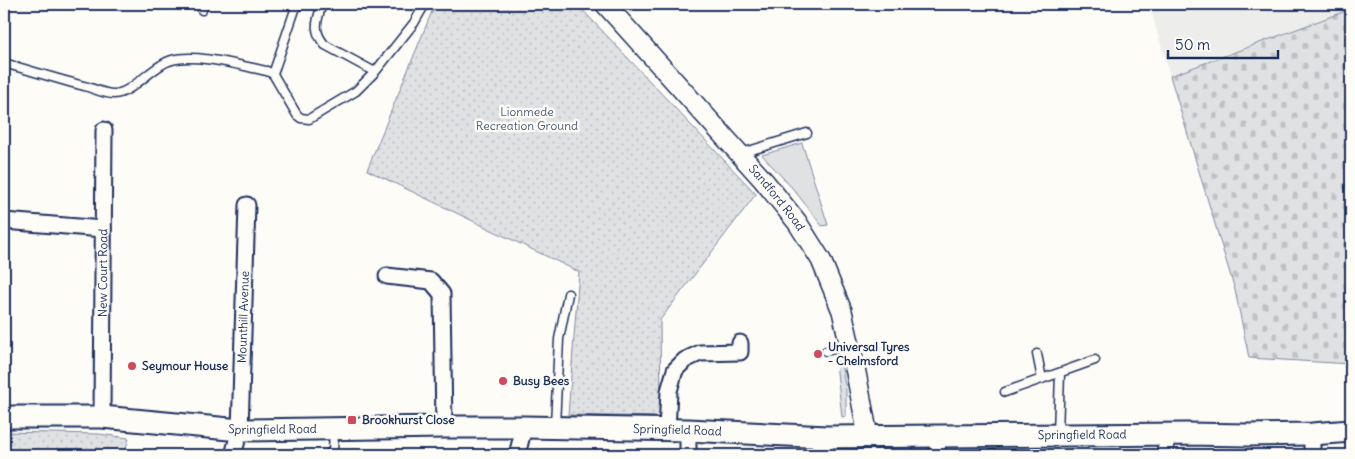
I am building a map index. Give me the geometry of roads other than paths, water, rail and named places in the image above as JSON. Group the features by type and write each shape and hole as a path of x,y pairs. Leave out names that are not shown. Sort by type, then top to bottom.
{"main road":[{"name":"Springfield Road","path":"4,417 102,417 132,415 240,430 444,427 677,430 823,446 868,436 938,446 1058,436 1166,445 1248,436 1351,431"}],"street":[{"name":"Sandford Road","path":"605,4 740,154 797,222 821,260 842,312 868,436"},
{"name":"New Court Road","path":"102,417 104,130"},
{"name":"Mounthill Avenue","path":"233,455 240,430 247,205"},
{"path":"4,220 103,229"},
{"path":"387,276 431,281 442,294 444,427"},
{"path":"688,455 677,430 669,391 675,370 685,360 700,353 740,352 740,343"},
{"path":"517,455 524,428"},
{"path":"1312,434 1312,455"}],"lane":[{"path":"272,74 297,4"},
{"path":"322,4 316,26 320,38 325,45 375,72"},
{"path":"4,63 114,94 124,92 167,61 178,58 195,58 224,62 268,71 272,74 297,115 308,119 356,91 375,72 414,23 425,4"},
{"path":"740,154 807,133"},
{"path":"555,428 560,339 568,294"},
{"path":"826,351 850,345"},
{"path":"1037,354 1042,379"},
{"path":"1005,392 1095,360"},
{"path":"1058,436 1060,373"},
{"path":"327,455 333,451 334,428"}],"place":[{"name":"Universal Tyres - Chelmsford","path":"818,354"},
{"name":"Seymour House","path":"132,366"},
{"name":"Busy Bees","path":"503,381"},
{"name":"Brookhurst Close","path":"352,420"}],"park label":[{"name":"Lionmede Recreation Ground","path":"527,119"}]}
